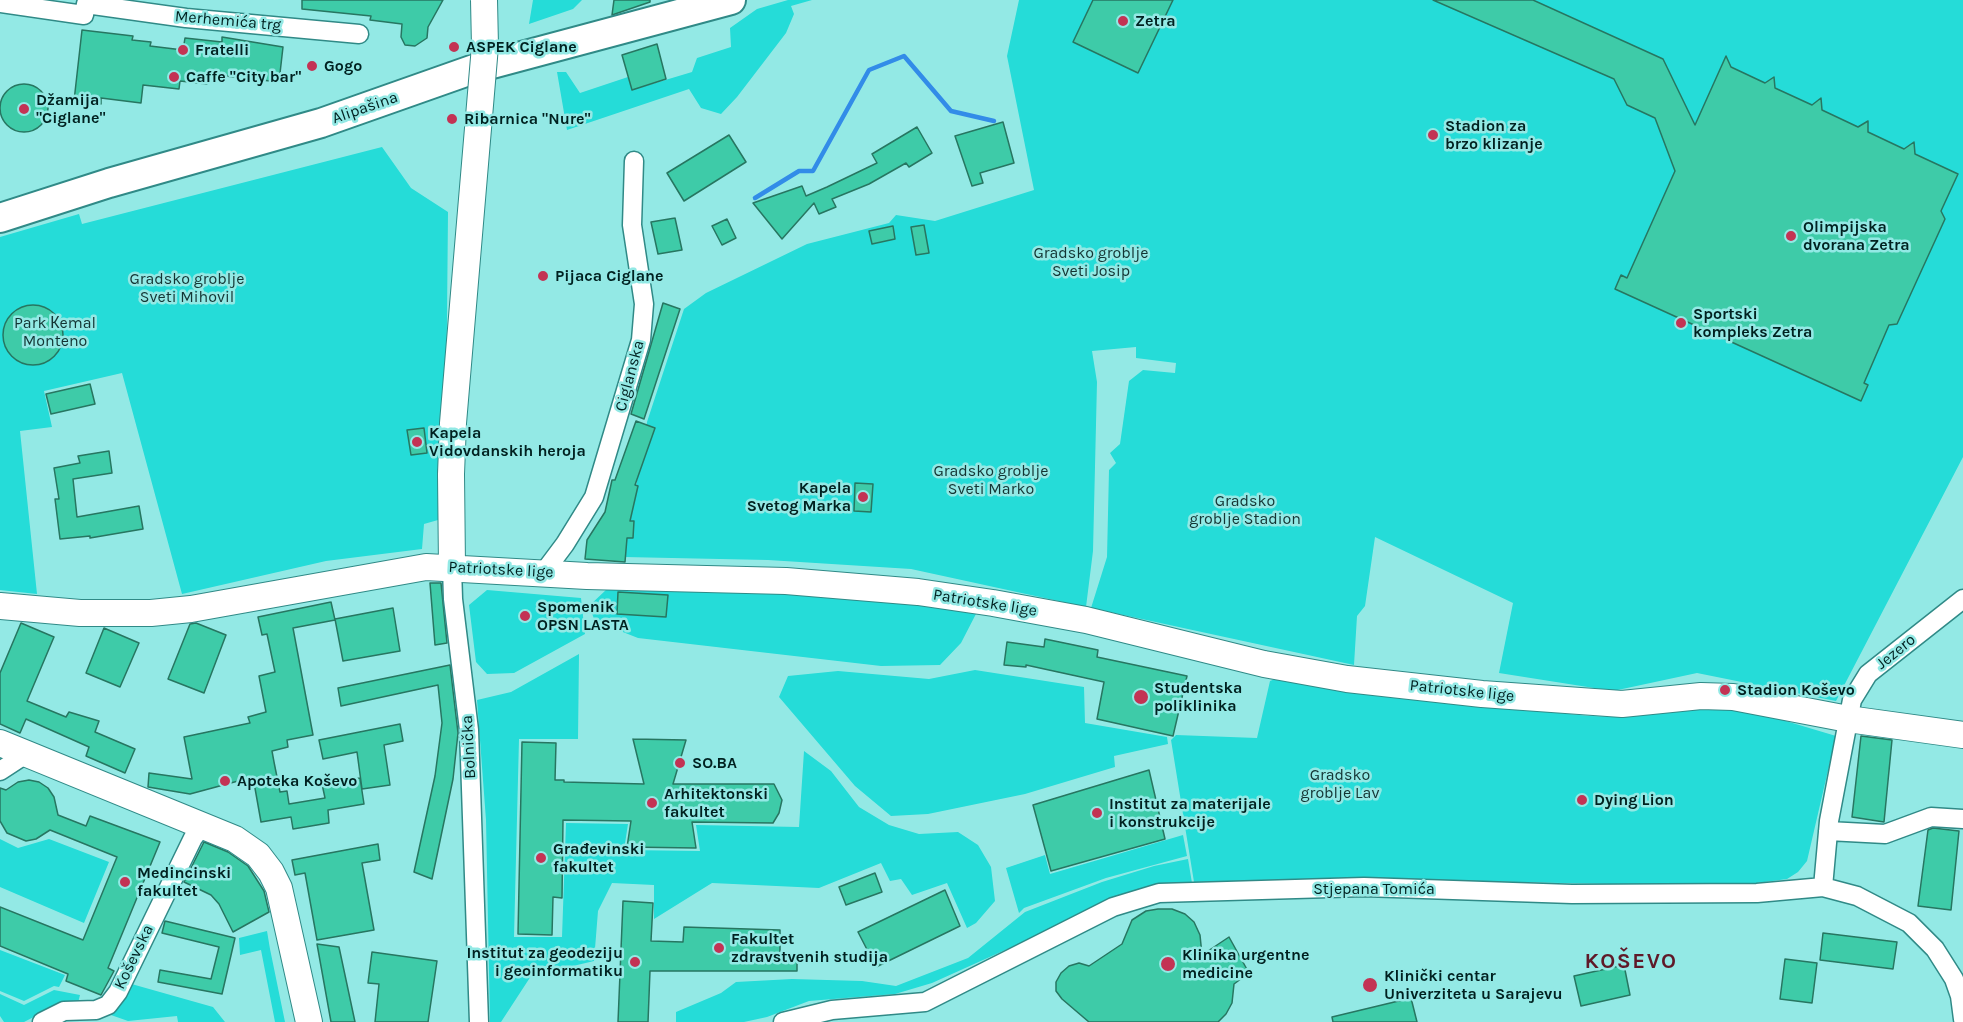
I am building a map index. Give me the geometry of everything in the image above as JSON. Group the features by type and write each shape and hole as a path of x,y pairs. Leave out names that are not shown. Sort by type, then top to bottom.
{"main road":[{"name":"Alipašina","path":"0,218 109,183 321,123 477,68 731,0"}],"street":[{"name":"Bolnička","path":"479,1022 469,730 453,599 451,474 453,423 482,97 485,46 484,0"},
{"name":"Merhemića trg","path":"0,3 84,15 86,4 186,18 359,34"},
{"name":"Ciglanska","path":"544,572 571,536 594,497 640,340 644,300 633,225 634,161"},
{"name":"Patriotske lige","path":"0,606 80,613 151,613 191,609 426,567 595,576 786,581 918,592 1086,620 1183,646 1347,679 1482,694 1623,704 1701,696 1733,697 1848,719 1963,735"},
{"name":"Jezero","path":"1848,719 1852,700 1868,674 1963,599"},
{"path":"1848,719 1828,831 1823,887 1857,896 1909,923 1935,949 1954,979 1960,996 1963,1019"},
{"path":"0,743 202,825 248,847 275,879 309,1022"},
{"path":"0,771 26,754"},
{"path":"1828,831 1885,834 1931,817 1963,819"},
{"name":"Koševska","path":"47,1019 64,1011 96,1010 108,1005 118,992 193,837 202,825"},
{"name":"Stjepana Tomića","path":"783,1022 832,1010 925,1002 1113,907 1159,893 1364,887 1572,894 1712,894 1783,892 1823,887"}],"green space":[{"path":"533,0 582,0 573,9 529,24"},
{"path":"788,0 812,0 791,6 794,14 786,33 737,97 721,114 701,108 689,89 567,130 557,72 566,72 580,93 628,77 632,90 692,72 697,58 731,47 730,28 757,9"},
{"name":"Sportski kompleks Zetra","path":"1019,0 1963,0 1963,457 1836,701 1697,673 1613,691 1499,673 1513,603 1375,537 1365,606 1357,616 1354,665 1091,608 1107,557 1109,470 1116,463 1110,453 1120,444 1129,381 1143,370 1175,373 1176,363 1136,358 1136,347 1092,351 1097,382 1093,551 1086,607 911,569 768,560 624,557 647,422 684,309 706,293 807,244 889,223 896,215 935,221 1034,190 1007,56"},
{"path":"382,147 411,188 448,212 446,423 439,476 438,520 424,524 422,549 326,561 182,594 122,373 44,391 52,427 20,431 37,594 0,590 0,237 79,214 82,224"},
{"path":"680,587 898,600 978,610 961,643 940,665 881,666 638,638 595,621 589,606 607,589"},
{"path":"487,590 581,598 585,634 514,673 487,674 476,662 469,605"},
{"path":"579,654 578,739 519,739 514,937 562,937 566,823 628,824 624,850 700,851 696,825 799,827 804,751 831,771 859,807 889,825 919,834 958,832 978,845 991,867 995,901 976,923 967,928 947,883 912,895 901,879 890,881 881,863 819,888 712,883 654,919 654,885 612,883 598,911 594,961 531,976 501,1022 490,1022 486,820 477,700 511,692"},
{"path":"975,670 1084,687 1085,723 1167,737 1168,744 1114,756 1115,767 1025,794 928,814 891,816 855,786 779,697 788,676 838,671 929,679"},
{"name":"Gradsko groblje Lav","path":"1275,679 1409,698 1589,716 1624,717 1698,707 1729,709 1769,716 1836,736 1807,861 1798,872 1787,879 1757,883 1656,885 1378,879 1194,882 1171,740 1176,735 1257,738 1270,681"},
{"path":"1183,835 1187,856 1106,878 1024,908 1019,913 1006,868 1045,855 1050,874"},
{"path":"0,839 18,848 49,839 109,862 84,923 0,887"},
{"path":"1188,859 1192,883 1157,888 1034,937 932,983 895,994 809,1001 767,1017 744,1022 676,1022 676,1012 721,993 736,982 792,979 862,981 896,986 968,958 1025,912 1102,882 1154,866"},
{"path":"267,931 285,1022 275,1022 261,950 240,955 239,938"},
{"path":"0,950 65,975 59,987 54,986 24,1001 0,991"},
{"path":"128,983 213,1007 225,1022 178,1022 177,1016 128,1021 111,1015"},
{"path":"54,990 80,995 78,1003 57,1005 24,1022 4,1022 0,1016 0,994 24,1005"}],"building":[{"path":"302,0 443,0 428,27 427,38 415,46 405,45 401,37 402,24 370,20 371,16 302,9"},
{"path":"614,0 650,0 650,2 612,15"},
{"name":"Zetra","path":"1093,0 1173,0 1138,73 1073,42"},
{"name":"Olimpijska dvorana Zetra","path":"1433,0 1533,0 1663,59 1695,125 1726,56 1731,67 1765,83 1774,77 1775,88 1812,105 1821,98 1822,110 1858,127 1868,121 1868,132 1904,149 1914,142 1915,154 1958,174 1941,211 1945,219 1897,324 1889,325 1864,383 1868,385 1861,401 1615,289 1621,275 1627,278 1675,171 1655,118 1627,105 1614,79"},
{"path":"82,30 133,36 132,40 151,42 150,46 183,50 185,38 222,42 222,37 283,47 279,82 208,74 207,84 180,81 179,89 143,85 141,103 101,98 101,104 74,101"},
{"path":"657,44 666,79 632,90 622,55"},
{"name":"Džamija \"Ciglane\"","path":"24,84 41,91 48,108 41,125 24,132 7,125 0,108 7,91"},
{"path":"1003,122 1014,163 980,173 983,183 972,186 955,136"},
{"path":"917,127 932,153 909,167 906,163 869,184 832,199 836,207 819,214 814,203 782,239 753,203 802,186 806,196 827,187 877,163 872,154"},
{"path":"729,135 746,162 684,201 667,173"},
{"path":"675,218 682,250 658,254 651,222"},
{"path":"727,219 736,238 722,245 712,226"},
{"path":"924,225 929,253 916,255 911,227"},
{"path":"893,226 895,239 872,244 869,231"},
{"path":"663,303 680,309 644,419 631,414"},
{"path":"33,305 54,314 63,335 54,356 33,365 12,356 3,335 12,314"},
{"path":"90,384 95,404 51,414 46,394"},
{"path":"636,421 655,428 635,485 638,486 630,521 634,521 633,538 627,538 625,562 585,559 587,540 605,512 612,480 615,480"},
{"name":"Kapela Vidovdanskih heroja","path":"424,428 427,453 411,455 407,430"},
{"path":"109,451 112,473 73,479 77,517 139,506 143,529 90,538 90,536 60,539 55,499 59,499 54,468 80,463 78,456"},
{"name":"Kapela Svetog Marka","path":"855,483 873,484 871,512 854,511"},
{"path":"430,583 441,583 447,643 435,645"},
{"path":"618,592 668,595 666,617 617,614"},
{"path":"331,602 335,620 293,628 313,735 287,740 288,747 272,751 280,792 287,791 289,804 325,798 322,784 360,778 364,804 328,810 329,823 293,829 291,817 261,822 253,777 190,794 148,787 149,773 192,779 184,737 250,723 248,717 266,712 259,676 275,672 267,634 262,635 258,617"},
{"path":"393,608 400,651 343,661 335,619"},
{"path":"21,623 54,637 27,701 66,717 69,712 99,721 95,732 135,749 125,773 86,756 89,747 26,719 20,733 0,724 0,673"},
{"path":"196,623 226,635 204,693 168,679 190,624"},
{"path":"104,628 139,643 120,687 86,673"},
{"name":"Studentska poliklinika","path":"1045,639 1098,650 1097,657 1187,676 1173,736 1097,719 1104,682 1026,665 1026,667 1004,665 1007,642 1044,647"},
{"path":"450,665 458,733 453,779 432,879 414,872 435,776 442,723 438,685 341,706 338,688"},
{"path":"400,724 403,741 384,745 390,785 362,789 357,752 323,759 319,740"},
{"path":"1861,736 1892,740 1884,822 1852,817"},
{"path":"633,739 686,740 673,784 774,784 782,800 779,813 773,823 692,822 696,848 627,847 631,821 563,820 562,898 553,897 552,935 518,934 522,742 556,743 555,780 644,784"},
{"name":"Institut za materijale i konstrukcije","path":"1149,770 1165,839 1051,871 1033,805"},
{"name":"Medincinski fakultet","path":"29,780 39,782 48,788 54,797 58,815 86,826 90,816 160,842 108,968 114,971 101,995 66,981 68,974 0,946 0,907 83,940 117,857 50,830 36,839 26,841 7,833 0,821 0,788 6,790 18,782"},
{"path":"1933,828 1959,831 1951,910 1918,906 1928,830"},
{"path":"204,842 228,852 248,866 264,891 269,912 233,932 219,904 211,895 184,882"},
{"path":"378,844 380,860 362,863 374,930 317,940 305,873 295,875 292,860"},
{"path":"875,873 882,892 846,905 839,887"},
{"path":"945,890 960,926 876,967 858,932"},
{"path":"623,901 653,903 651,941 683,942 684,927 780,930 780,954 797,954 797,971 650,971 648,1022 618,1022"},
{"name":"Klinika urgentne medicine","path":"1172,909 1185,914 1194,922 1200,935 1202,955 1229,937 1249,973 1234,984 1232,1003 1226,1014 1218,1022 1089,1022 1056,991 1056,982 1061,973 1069,966 1079,963 1089,966 1122,944 1132,920 1146,911"},
{"path":"165,921 235,938 222,994 158,982 160,970 211,979 219,947 162,933"},
{"path":"1823,933 1897,942 1893,969 1820,960"},
{"path":"317,944 339,947 355,1022 331,1022"},
{"path":"372,952 437,961 428,1022 375,1022 379,984 368,983"},
{"path":"1785,959 1817,963 1812,1003 1780,999"},
{"path":"1624,965 1630,995 1581,1006 1574,976"},
{"path":"1411,998 1417,1022 1333,1022 1332,1017"}],"waterway":[{"path":"755,198 799,171 813,171 869,70 904,56 951,111 994,121"}],"place":[{"name":"Zetra","path":"1123,21"},
{"name":"ASPEK Ciglane","path":"454,47"},
{"name":"Fratelli","path":"183,50"},
{"name":"Gogo","path":"312,66"},
{"name":"Caffe \"City bar\"","path":"174,77"},
{"name":"Džamija \"Ciglane\"","path":"24,109"},
{"name":"Ribarnica \"Nure\"","path":"452,119"},
{"name":"Stadion za brzo klizanje","path":"1433,135"},
{"name":"Olimpijska dvorana Zetra","path":"1791,236"},
{"name":"Pijaca Ciglane","path":"543,276"},
{"name":"Sportski kompleks Zetra","path":"1681,323"},
{"name":"Kapela Vidovdanskih heroja","path":"417,442"},
{"name":"Kapela Svetog Marka","path":"863,497"},
{"name":"Spomenik OPSN LASTA","path":"525,616"},
{"name":"Stadion Koševo","path":"1725,690"},
{"name":"Studentska poliklinika","path":"1141,697"},
{"name":"SO.BA","path":"680,763"},
{"name":"Apoteka Koševo","path":"225,781"},
{"name":"Dying Lion","path":"1582,800"},
{"name":"Arhitektonski fakultet","path":"652,803"},
{"name":"Institut za materijale i konstrukcije","path":"1097,813"},
{"name":"Građevinski fakultet","path":"541,858"},
{"name":"Medincinski fakultet","path":"125,882"},
{"name":"Fakultet zdravstvenih studija","path":"719,948"},
{"name":"Institut za geodeziju i geoinformatiku","path":"635,962"},
{"name":"Klinika urgentne medicine","path":"1168,964"},
{"name":"Klinički centar Univerziteta u Sarajevu","path":"1370,985"}],"district":[{"name":"KOŠEVO","path":"1631,962"}],"park label":[{"name":"Gradsko groblje Sveti Josip","path":"1091,262"},
{"name":"Gradsko groblje Sveti Mihovil","path":"187,288"},
{"name":"Park Кemal Monteno","path":"55,332"},
{"name":"Gradsko groblje Sveti Marko","path":"991,480"},
{"name":"Gradsko groblje Stadion","path":"1245,510"}]}
